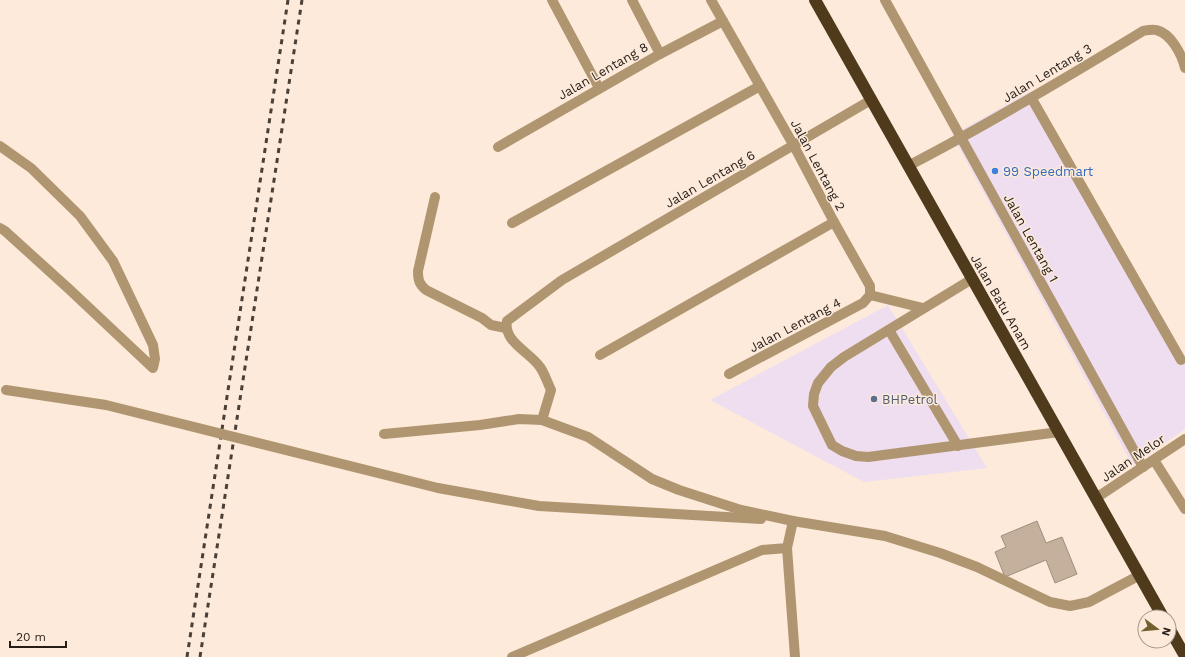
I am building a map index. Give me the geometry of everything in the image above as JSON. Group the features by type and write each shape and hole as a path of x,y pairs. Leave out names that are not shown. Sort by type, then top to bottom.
{"highway":[{"name":"Jalan Batu Anam","path":"815,0 1159,609"},
{"path":"1177,642 1185,656"}],"street":[{"path":"552,0 599,88"},
{"path":"632,0 660,54"},
{"name":"Jalan Lentang 2","path":"711,0 794,146 870,286 870,295"},
{"name":"Jalan Lentang 1","path":"885,0 1143,467"},
{"name":"Jalan Lentang 8","path":"498,147 599,88 723,21"},
{"name":"Jalan Lentang 3","path":"908,166 1032,99 1143,31 1158,30 1169,38 1177,49 1185,68"},
{"path":"512,222 760,86"},
{"path":"1032,99 1181,360"},
{"name":"Jalan Lentang 6","path":"506,328 507,321 562,280 871,100"},
{"path":"0,146 31,168 80,216 113,261 153,345 155,359 152,368 69,289 0,228"},
{"path":"435,197 418,271 418,280 426,290 482,318 491,325 506,328 510,338 540,367 551,390 542,420"},
{"path":"600,355 834,222"},
{"path":"972,278 831,367 818,383 814,394 813,406 832,445 842,451 856,456 868,457 1059,432"},
{"path":"870,295 923,308"},
{"name":"Jalan Lentang 4","path":"729,374 863,303 870,295"},
{"path":"889,330 958,446"},
{"path":"3,389 106,405 438,488 539,506 792,521"},
{"path":"384,434 480,425 519,419 542,420 588,437 652,479 672,487 741,510 792,521 885,536 977,566 1050,602 1070,606 1089,602 1140,575"},
{"name":"Jalan Melor","path":"1096,498 1185,438"},
{"path":"1154,460 1185,509"},
{"path":"792,521 787,548 795,657"},
{"path":"512,657 762,550 787,548"}],"shaded area":[{"path":"1031,91 1185,356 1185,429 1133,466 952,135"},
{"path":"888,305 987,468 864,482 710,400"}],"building":[{"path":"1037,521 1046,543 1062,537 1077,574 1055,583 1046,560 1005,577 995,552 1006,547 1001,536"}],"railway":[{"path":"187,657 288,0"},
{"path":"200,657 302,0"}],"place":[{"name":"99 Speedmart","path":"995,171"},
{"name":"BHPetrol","path":"874,399"}]}
